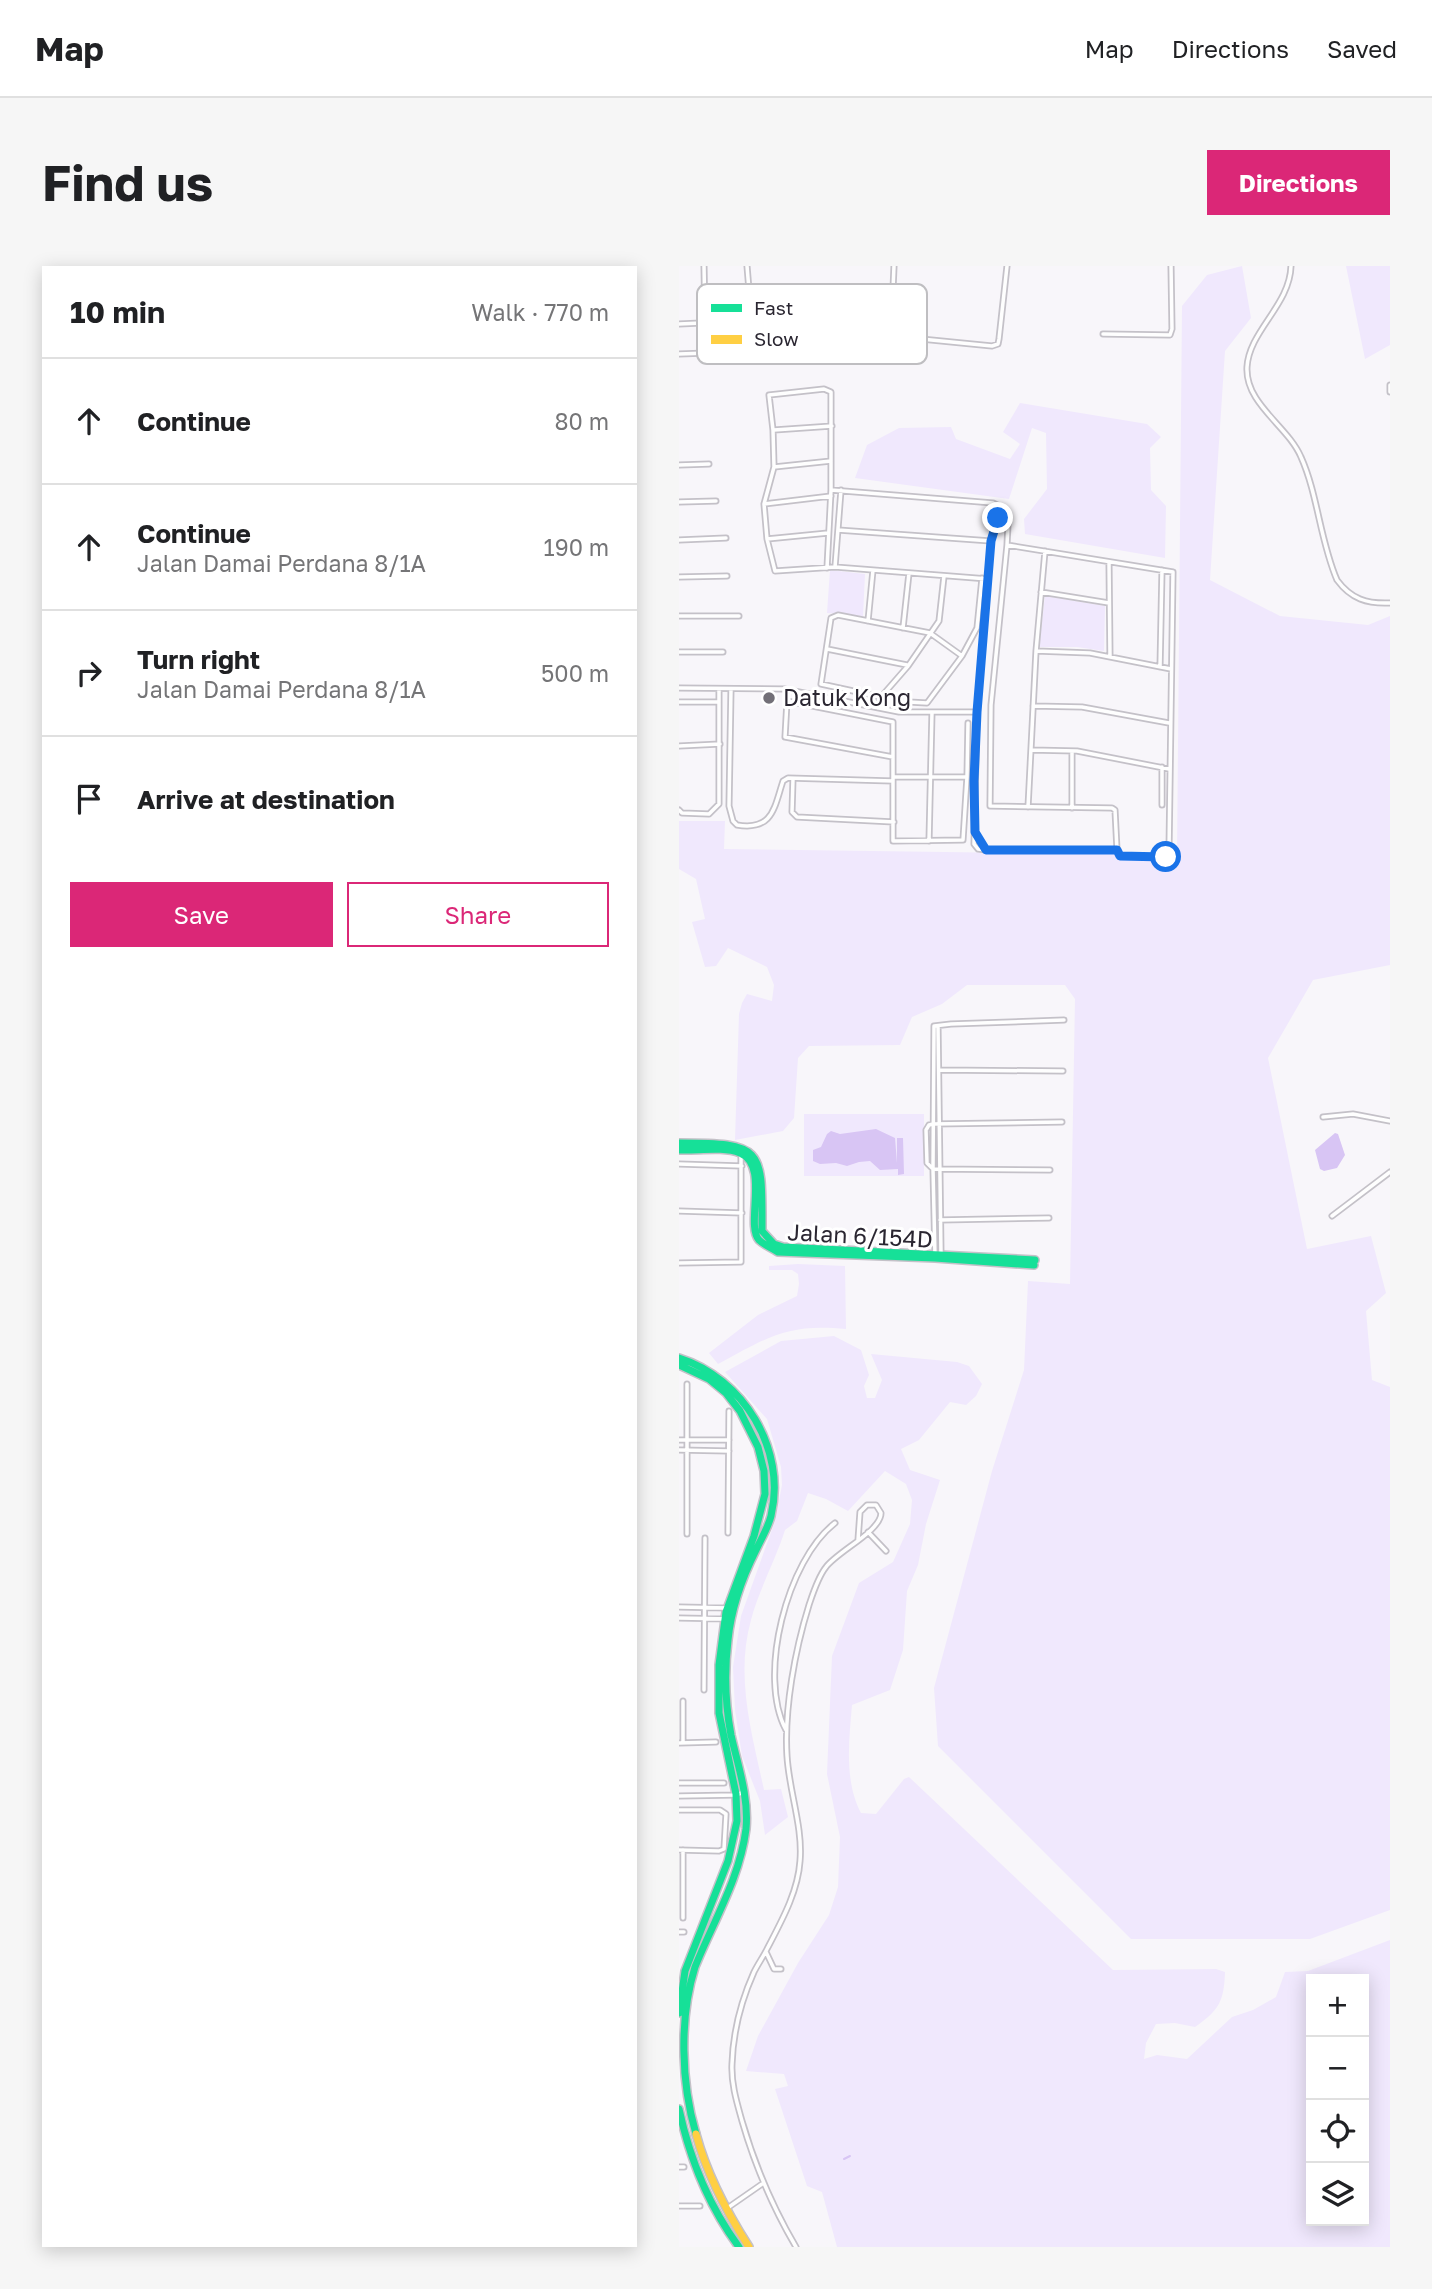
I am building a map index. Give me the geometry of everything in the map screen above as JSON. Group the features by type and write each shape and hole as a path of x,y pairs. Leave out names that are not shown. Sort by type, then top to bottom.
{"street":[{"path":"704,266 704,284"},
{"path":"747,266 748,284"},
{"path":"893,284 894,266"},
{"path":"927,340 984,346 997,344 1007,266"},
{"path":"1103,334 1170,335 1171,266"},
{"path":"1291,266 1288,288 1250,353 1248,379 1255,396 1301,456 1337,580 1345,591 1365,602 1390,603"},
{"path":"679,324 697,323"},
{"path":"679,354 697,353"},
{"path":"1390,385 1390,392"},
{"path":"831,568 828,533 832,426 830,391 824,389 769,395 774,467 764,504 767,538 775,571 831,568 988,579"},
{"path":"773,430 832,426"},
{"path":"774,467 831,461"},
{"path":"679,465 709,464"},
{"path":"831,490 996,504 999,510 991,541 977,712 974,844 978,849 986,850 1117,850"},
{"path":"831,568 841,491"},
{"path":"764,504 831,496"},
{"path":"679,502 716,501"},
{"path":"1007,545 1173,572 1167,855 1120,856 1117,850 1115,810 1112,808 990,806 992,701 1008,524"},
{"path":"838,530 991,541"},
{"path":"767,538 828,533"},
{"path":"679,540 726,538"},
{"path":"1028,807 1035,651 1045,551"},
{"path":"1109,563 1109,656"},
{"path":"868,621 873,570"},
{"path":"1160,667 1162,570"},
{"path":"903,628 909,573"},
{"path":"878,708 881,697 908,666 939,621 944,575"},
{"path":"679,577 727,576"},
{"path":"909,702 927,703 962,656 978,628 982,579"},
{"path":"1041,592 1109,603"},
{"path":"679,616 739,615"},
{"path":"881,697 821,684 831,618 838,615 930,633 962,656"},
{"path":"827,649 908,666"},
{"path":"1035,651 1081,652 1171,669"},
{"path":"679,652 723,652"},
{"path":"679,688 784,689 899,712 977,712"},
{"path":"679,810 682,813 712,813 719,804 719,689"},
{"path":"731,689 729,806 733,821 742,826 764,822 773,813 783,781 968,777"},
{"path":"893,757 785,737 787,701 893,722 894,822 893,841 961,841 964,834 968,777 968,723"},
{"path":"679,702 719,702"},
{"path":"924,703 924,712"},
{"path":"1033,706 1082,707 1170,724"},
{"path":"929,841 932,712"},
{"path":"679,746 720,744"},
{"path":"1031,750 1072,751 1169,769"},
{"path":"1072,751 1072,808"},
{"path":"1162,768 1162,805"},
{"path":"793,779 792,812 797,817 894,822"},
{"path":"938,1256 933,1169 938,1026 1064,1020"},
{"path":"936,1070 1063,1071"},
{"path":"1323,1117 1353,1114 1390,1121"},
{"path":"936,1124 1062,1122"},
{"path":"936,1124 940,1220 938,1256"},
{"path":"679,1263 741,1262 743,1166 740,1153 734,1145 680,1145"},
{"path":"680,1145 740,1153"},
{"name":"Jalan 6/154D","path":"734,1145 751,1153 760,1164 762,1231 774,1244 783,1247 1034,1262"},
{"name":"Jalan 6/154D","path":"740,1153 754,1168 755,1232 759,1240 772,1250 785,1253 938,1256"},
{"path":"679,1164 743,1166"},
{"path":"933,1169 1051,1170"},
{"path":"1332,1216 1390,1172"},
{"path":"679,1211 742,1213"},
{"path":"934,1220 1049,1218"},
{"path":"679,1357 714,1371 733,1388 751,1412 769,1448 769,1477 763,1516 730,1608 725,1665 726,1713 747,1819 742,1851 690,1984 684,2049 689,2111 697,2144 723,2207 749,2247"},
{"path":"679,1365 697,1371 715,1382 730,1396 758,1441 769,1477"},
{"path":"687,1384 687,1534"},
{"path":"728,1533 729,1411"},
{"path":"679,1440 729,1440"},
{"path":"679,1450 729,1451"},
{"path":"794,2247 762,2184 737,2101 732,2066 735,2030 755,1969 766,1952 799,1876 801,1857 787,1756 787,1732 798,1644 809,1603 825,1567 868,1532 881,1517 880,1508 876,1505 867,1504 860,1512 857,1540"},
{"path":"787,1732 776,1706 775,1668 785,1610 795,1579 811,1547 823,1532 835,1523"},
{"path":"868,1532 886,1551"},
{"path":"704,1690 705,1538"},
{"path":"679,1607 730,1608"},
{"path":"679,1618 728,1618"},
{"path":"683,1701 681,1743 716,1742"},
{"path":"679,1783 723,1783"},
{"path":"679,1796 740,1793"},
{"path":"679,2013 685,1970 730,1861 740,1793"},
{"path":"679,1810 719,1810 726,1814 724,1849 681,1850 683,1918"},
{"path":"766,1952 774,1969 781,1969"},
{"path":"689,2111 679,2111 687,2149 716,2215 739,2247"},
{"path":"723,2207 762,2184"},
{"path":"679,2206 700,2206"}],"shaded area":[{"path":"1242,266 1251,318 1225,351 1210,580 1280,616 1368,625 1390,616 1390,965 1313,980 1268,1058 1307,1249 1371,1236 1386,1293 1366,1311 1372,1380 1390,1387 1390,1910 1310,1939 1131,1939 938,1746 934,1688 992,1471 1024,1370 1028,1281 1070,1284 1075,999 1065,985 967,985 942,1004 912,1017 900,1045 809,1046 798,1058 794,1118 783,1131 735,1140 739,1014 747,994 772,1001 774,985 767,967 728,948 716,966 705,967 692,922 705,919 696,879 679,869 679,821 725,821 724,849 1177,855 1182,306 1207,275"},
{"path":"1346,266 1390,266 1390,345 1365,359"},
{"path":"1020,403 1147,424 1161,437 1150,448 1151,490 1166,506 1165,558 1025,534 1024,519 1047,489 1046,433 1032,428 1009,499 855,478 867,445 899,428 951,427 956,439 1010,459 1020,444 1003,432"},
{"path":"830,570 865,574 863,616 827,613"},
{"path":"1045,596 1105,606 1104,651 1077,647 1039,647"},
{"path":"804,1114 924,1114 924,1176 804,1176"},
{"path":"876,1129 895,1138 897,1163 897,1138 903,1138 904,1174 898,1175 898,1169 880,1170 870,1161 847,1166 813,1161 813,1150 821,1147 831,1131 840,1134"},
{"path":"1335,1133 1338,1134 1345,1155 1337,1168 1324,1171 1320,1169 1315,1150"},
{"path":"769,1266 845,1266 846,1329 793,1330 765,1339 718,1364 709,1353 758,1315 797,1296 798,1274 792,1270 769,1270"},
{"path":"834,1336 861,1350 869,1375 864,1386 867,1398 875,1398 882,1380 871,1354 957,1362 969,1366 982,1384 976,1396 966,1405 950,1402 919,1440 901,1449 910,1470 940,1480 926,1524 918,1565 907,1591 903,1650 890,1690 852,1705 850,1774 861,1813 876,1814 904,1779 909,1777 1113,1970 1216,1969 1225,1972 1223,1991 1215,2010 1195,2027 1175,2023 1156,2024 1146,2043 1144,2059 1157,2055 1187,2059 1232,2017 1253,2010 1276,1997 1285,1972 1308,1971 1390,1940 1390,2247 837,2247 822,2192 807,2186 775,2089 788,2086 784,2074 746,2071 758,2036 798,1963 829,1915 838,1887 840,1837 827,1774 832,1656 859,1583 893,1562 910,1524 912,1500 906,1484 885,1471 848,1511 808,1493 797,1521 785,1530 754,1609 746,1641 747,1705 764,1790 781,1789 788,1817 765,1835 760,1801 742,1756 735,1710 733,1667 741,1616 775,1521 782,1485 781,1467 767,1419 725,1372 781,1341"}],"waterway":[{"path":"844,2159 850,2156"}],"traffic: fast":[{"path":"679,1143 728,1145 743,1149 753,1156 761,1183 762,1231 774,1244 783,1247 1035,1260"},
{"path":"679,1150 726,1150 740,1153 749,1160 756,1182 755,1232 761,1242 778,1252 1034,1265"},
{"path":"679,1358 702,1368 723,1382 755,1419 766,1442 774,1491 770,1520 734,1605 728,1640 727,1711 747,1817 738,1865 695,1967 686,2007 685,2072 696,2134"},
{"path":"679,1365 709,1379 726,1393 740,1411 758,1447 764,1471 765,1494 754,1536 726,1612 719,1665 719,1713 736,1794 737,1821 728,1861 685,1971 679,2013"},
{"path":"679,2109 701,2181 718,2215 739,2247"}],"traffic: slow":[{"path":"696,2134 718,2192 749,2247"}],"place":[{"name":"Datuk Kong","path":"769,698"}],"route":[{"path":"998,518 991,541 977,712 975,832 986,850 1117,850 1120,856 1166,857"}]}
